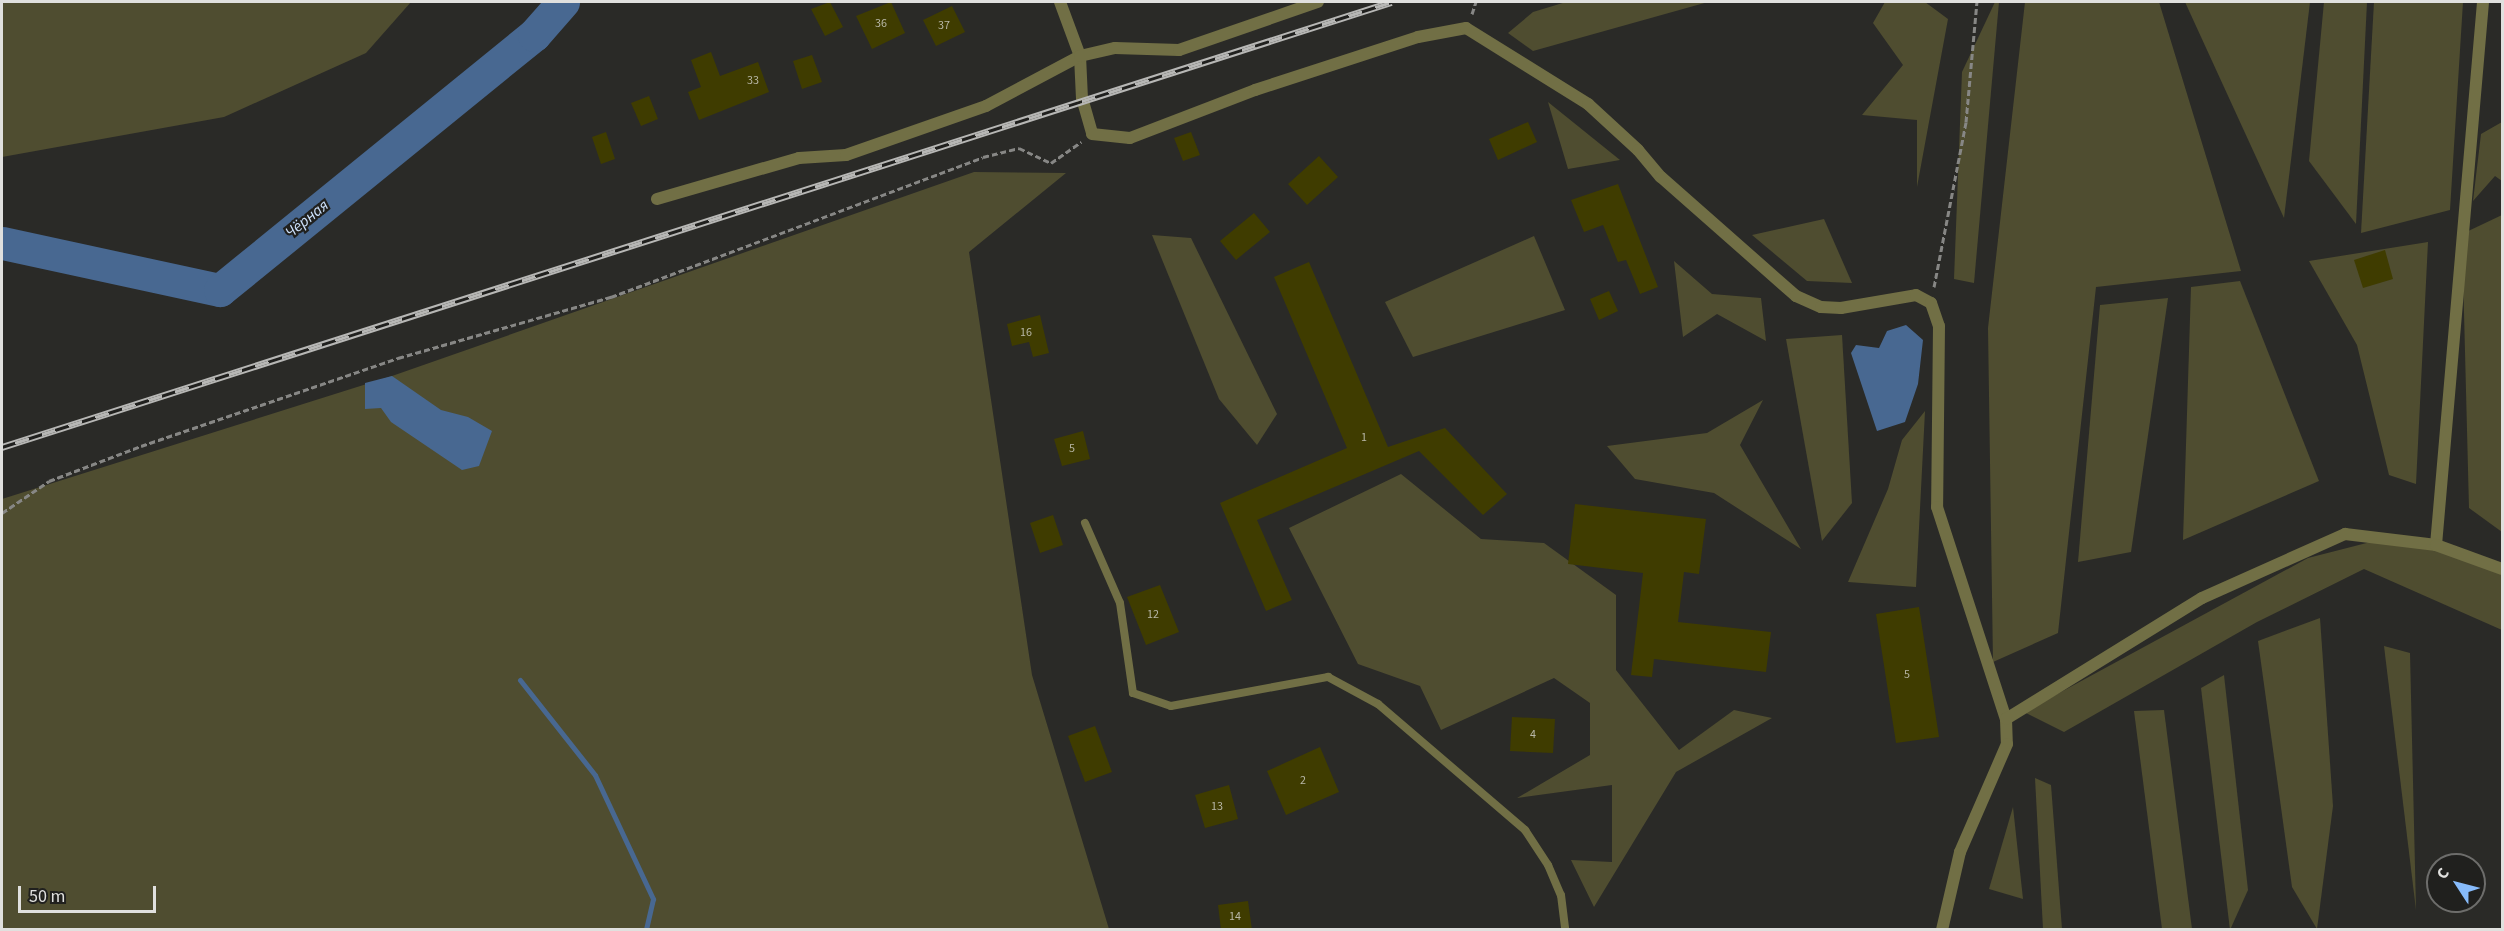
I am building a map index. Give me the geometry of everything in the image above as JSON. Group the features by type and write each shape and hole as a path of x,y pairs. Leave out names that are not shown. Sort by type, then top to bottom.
{"street":[{"path":"1060,2 1080,56 1082,98 1092,134 1130,138 1353,58 1418,37 1466,28 1588,104 1638,150 1660,177 1796,296 1821,307 1841,308 1916,295 1930,303 1939,326 1937,507 2006,719 2007,744 1960,852 1942,930"},
{"path":"657,199 800,158 846,155 986,106 1080,56 1115,48 1179,50 1318,2"},
{"path":"2436,545 2483,2"},
{"path":"2006,719 2202,598 2345,534 2436,545 2502,569"}],"lane":[{"path":"1085,523 1120,603 1133,693 1171,706 1328,677 1378,704 1525,830 1548,865 1561,895 1564,930"}],"path":[{"path":"1930,303 1966,122 1977,2"},
{"path":"2,513 49,481 141,446 398,358 611,297 983,157 1019,148 1051,163 1092,134"}],"shaded area":[{"path":"2,2 411,2 366,53 224,117 2,157"},
{"path":"1566,2 1708,2 1533,51 1508,33 1533,12"},
{"path":"1885,2 1925,2 1948,19 1917,187 1917,120 1862,115 1903,65 1873,23"},
{"path":"1995,2 1999,2 1974,283 1954,279 1962,72"},
{"path":"2025,2 2159,2 2241,271 2096,287 2058,633 1993,662 1988,328"},
{"path":"2185,2 2310,2 2284,218"},
{"path":"2324,2 2367,2 2356,224 2309,161"},
{"path":"2374,2 2463,2 2450,210 2361,233"},
{"path":"1548,102 1620,160 1568,169"},
{"path":"2502,122 2502,181 2495,176 2473,201 2481,134"},
{"path":"974,172 1066,173 969,252 1032,675 1109,929 2,929 2,499 392,376"},
{"path":"2502,215 2502,532 2469,508 2462,234"},
{"path":"1824,219 1852,283 1807,281 1752,235"},
{"path":"1152,235 1191,238 1277,414 1257,445 1219,399"},
{"path":"1534,236 1565,310 1413,357 1385,302"},
{"path":"2428,242 2416,484 2389,475 2357,345 2309,261"},
{"path":"1674,261 1712,294 1761,298 1766,341 1717,314 1683,337"},
{"path":"2240,281 2319,481 2183,540 2191,287"},
{"path":"2168,298 2131,552 2078,562 2100,305"},
{"path":"1842,335 1852,503 1822,541 1786,339"},
{"path":"1763,400 1740,445 1801,549 1714,493 1635,479 1607,446 1707,433"},
{"path":"1925,411 1916,587 1848,582 1888,489 1902,440"},
{"path":"1401,474 1481,539 1544,543 1616,595 1616,670 1679,750 1734,710 1772,718 1676,772 1594,907 1571,860 1612,862 1612,785 1517,798 1590,755 1590,703 1554,678 1441,730 1420,686 1358,664 1289,528"},
{"path":"2390,537 2502,570 2502,630 2364,569 2257,622 2064,732 2024,712 2308,558"},
{"path":"2320,618 2333,806 2317,929 2292,887 2258,641"},
{"path":"2384,646 2410,653 2416,910"},
{"path":"2224,675 2248,890 2230,930 2201,688"},
{"path":"2164,710 2192,929 2162,929 2134,711"},
{"path":"2035,778 2051,785 2062,929 2043,929"},
{"path":"2013,807 2023,899 1989,889"}],"water":[{"path":"1906,325 1923,340 1918,384 1905,422 1877,431 1851,353 1856,345 1879,348 1887,331"},
{"path":"392,376 441,410 468,417 492,431 479,466 462,470 391,422 381,408 365,409 365,383"}],"building":[{"path":"830,2 843,27 825,36 811,9"},
{"path":"891,2 905,33 872,49 856,16"},
{"path":"952,6 965,32 936,46 923,20"},
{"path":"711,52 720,76 758,62 769,92 699,120 688,92 701,87 691,60"},
{"path":"812,55 822,82 802,89 793,61"},
{"path":"649,96 658,119 641,126 631,103"},
{"path":"1528,122 1537,142 1498,160 1489,139"},
{"path":"606,132 615,159 601,164 592,137"},
{"path":"1191,132 1200,155 1183,161 1174,138"},
{"path":"1319,156 1338,177 1307,205 1288,184"},
{"path":"1618,184 1658,287 1640,294 1626,260 1618,262 1603,225 1584,232 1571,200"},
{"path":"1254,213 1270,232 1236,260 1220,241"},
{"path":"2385,250 2393,279 2363,288 2354,260"},
{"path":"1309,262 1388,447 1445,428 1507,494 1483,515 1419,451 1257,520 1292,600 1266,611 1220,503 1347,448 1274,277"},
{"path":"1609,291 1618,311 1599,320 1590,299"},
{"path":"1040,315 1049,353 1033,357 1029,342 1012,346 1007,324"},
{"path":"1083,431 1090,459 1062,466 1054,439"},
{"path":"1575,504 1706,519 1699,574 1684,572 1678,622 1771,632 1766,672 1654,659 1652,677 1631,675 1643,573 1568,564"},
{"path":"1053,515 1063,545 1040,553 1030,523"},
{"path":"1160,585 1179,632 1146,645 1127,597"},
{"path":"1919,607 1939,737 1896,743 1876,614"},
{"path":"1512,717 1555,719 1553,753 1510,751"},
{"path":"1095,726 1112,772 1085,782 1068,736"},
{"path":"1320,747 1339,792 1286,815 1267,771"},
{"path":"1229,785 1238,819 1205,828 1195,795"},
{"path":"1248,901 1252,930 1221,930 1218,905"}],"waterway":[{"name":"Чёрная","path":"2,243 220,290 534,35 563,2"},
{"path":"520,680 595,775 653,899 646,930"}],"railway":[{"path":"2,447 1391,2"}]}
